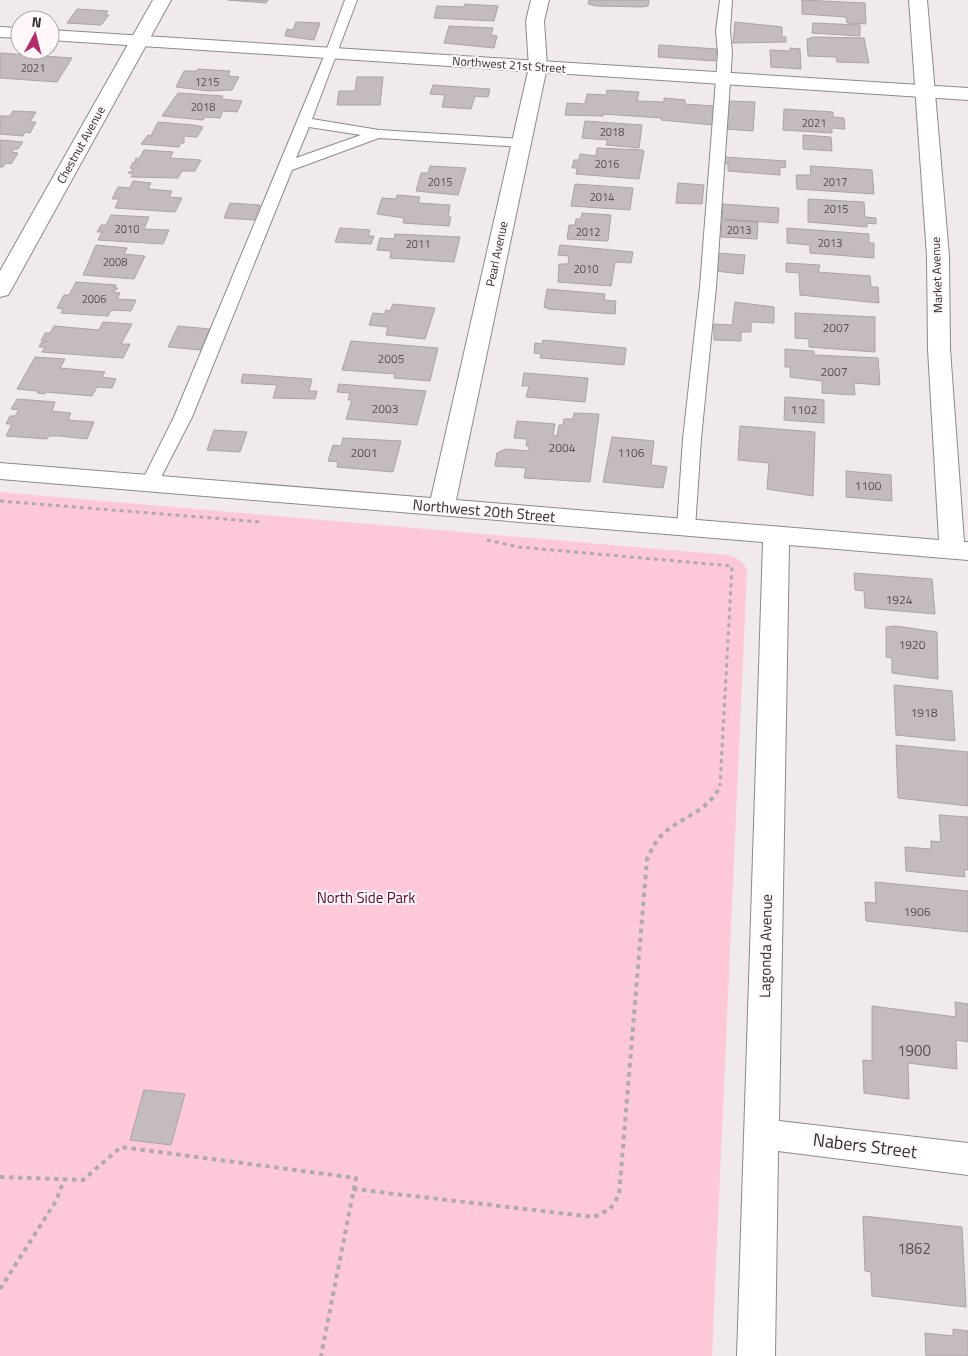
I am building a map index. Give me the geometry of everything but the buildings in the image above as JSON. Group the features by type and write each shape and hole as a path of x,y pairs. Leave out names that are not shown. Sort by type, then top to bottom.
{"street":[{"name":"Chestnut Avenue","path":"0,290 162,0"},
{"name":"Pearl Avenue","path":"442,507 538,67 536,21 540,0"},
{"name":"Market Avenue","path":"918,0 938,256 939,349 960,551"},
{"name":"Northwest 21st Street","path":"60,37 968,94"},
{"name":"Northwest 20th Street","path":"0,470 960,551"},
{"name":"Lagonda Avenue","path":"756,1356 776,535"},
{"name":"Nabers Street","path":"762,1134 968,1159"}],"lane":[{"path":"150,483 183,417 332,54 351,0"},
{"path":"686,528 692,439 708,287 723,79 726,0"},
{"path":"304,122 379,134 521,143"},
{"path":"286,167 379,134"}],"path":[{"path":"0,502 241,522 268,522"},
{"path":"353,1189 594,1216 609,1212 616,1205 619,1195 647,859 658,838 718,795 720,786 732,566 519,547 481,539"},
{"path":"0,1177 83,1180 122,1147 356,1178 321,1356"},
{"path":"0,1289 56,1201 64,1180"}],"green space":[{"name":"North Side Park","path":"0,492 728,555 744,564 747,570 712,1356 0,1356"}]}
